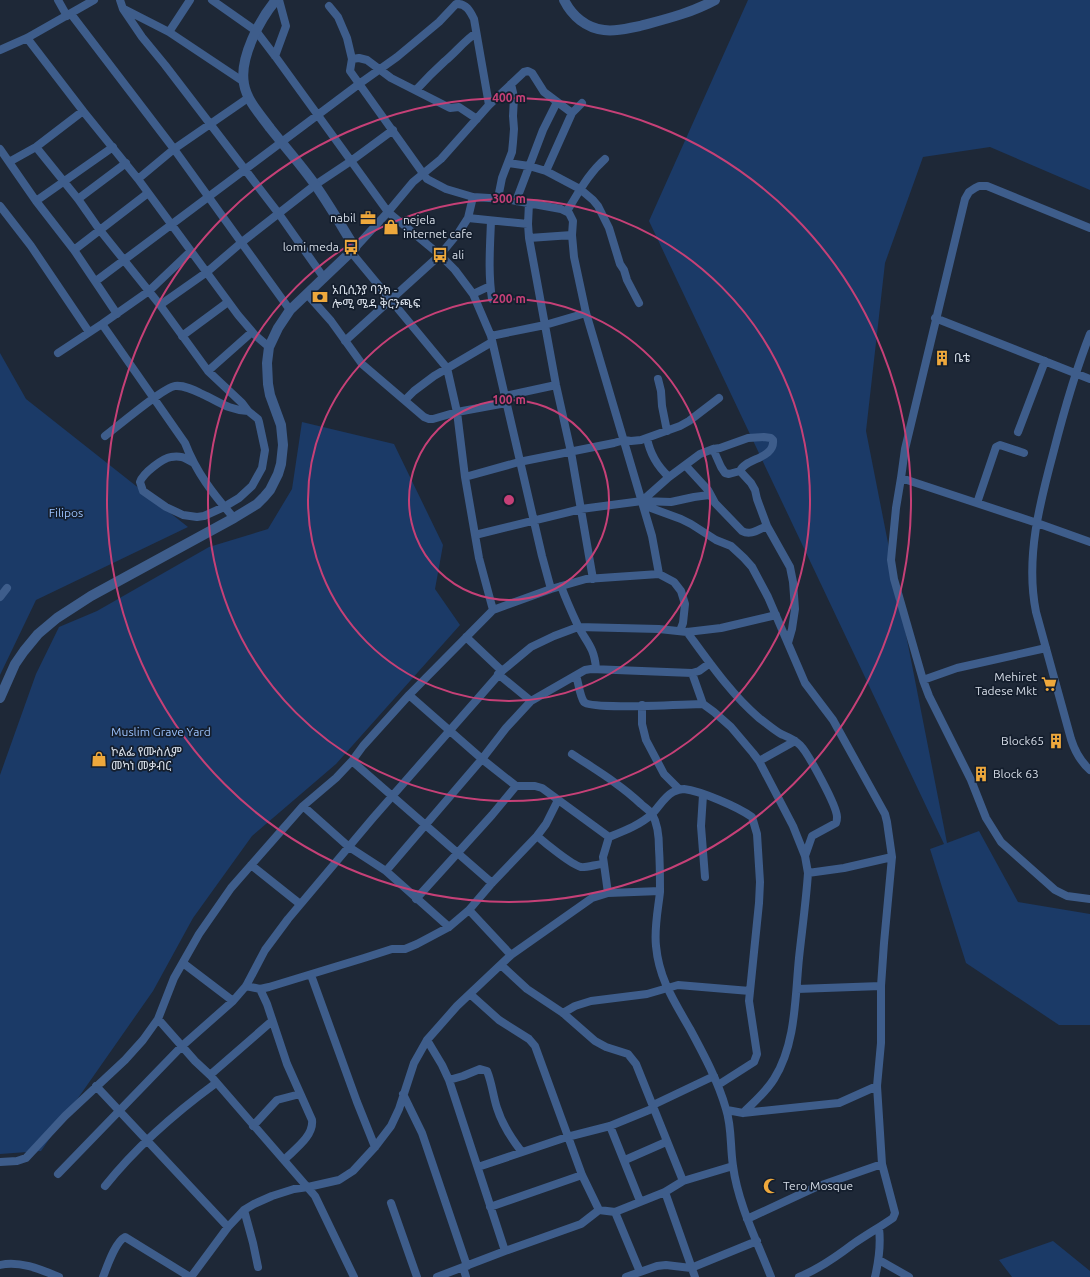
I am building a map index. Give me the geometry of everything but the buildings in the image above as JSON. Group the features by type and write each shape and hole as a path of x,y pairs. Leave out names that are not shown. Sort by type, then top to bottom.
{"street":[{"path":"58,0 174,149 290,310"},
{"path":"0,50 27,38 94,0"},
{"path":"120,0 123,9 142,37 211,124 279,214 324,278"},
{"path":"170,32 190,0"},
{"path":"212,0 256,31 388,212 440,255 455,270 473,294 492,339 551,589"},
{"path":"275,56 286,26 286,22 277,0 266,12 256,31 244,65 244,82 248,98 315,185 353,250 447,368 457,412 465,477 479,558 493,610"},
{"path":"564,0 571,11 583,23 604,31 617,30 672,18 690,12 715,0"},
{"path":"96,281 403,52 439,22 456,4 464,5 470,11 474,19 489,105"},
{"path":"329,6 338,17 342,27 352,59 350,71 427,179 446,189 473,197 516,200 561,209 567,211 571,216 574,257 586,313 652,536 658,574"},
{"path":"123,9 170,32 244,82"},
{"path":"416,90 436,68 468,38 476,33"},
{"path":"27,38 83,111 126,163 228,302 252,332 269,347"},
{"path":"352,59 359,58 367,60 391,78 450,108 458,107 477,119"},
{"path":"0,698 15,664 24,651 38,634 57,618 91,596 234,518 257,504 264,497 274,483 281,464 283,453 283,434 270,395 268,384 267,364 269,347 278,328 290,310 353,250 388,212 412,182 441,159 489,105 524,72 530,72 535,76 544,92 572,113"},
{"path":"498,198 502,178 512,152 514,97 511,84"},
{"path":"138,179 174,149 248,98"},
{"path":"516,200 542,130 557,102"},
{"path":"546,171 572,113 582,103"},
{"path":"9,162 36,147 83,111"},
{"path":"160,305 207,272 242,242 315,185 393,130"},
{"path":"36,147 160,305 208,371 258,419 265,450 262,468 252,486 239,498 204,516 191,517 174,512 143,491 140,484 141,480 156,465 170,457 183,457 192,462"},
{"path":"36,202 113,147"},
{"path":"0,149 36,202 74,250 96,281 117,314"},
{"path":"567,211 592,171 605,159"},
{"path":"78,199 126,163"},
{"path":"508,163 529,166 546,171 580,190 598,206 609,228 620,264 639,304"},
{"path":"1090,228 987,186 979,186 969,192 965,199 905,449 896,508 891,560 894,579 923,680 936,711 971,780 986,818 1001,842 1055,890 1066,896 1090,899"},
{"path":"74,250 99,229 148,193"},
{"path":"345,341 440,255 459,232 468,218 473,197"},
{"path":"529,203 529,238 556,385 571,452 593,578"},
{"path":"0,206 30,246 89,332"},
{"path":"468,218 528,224"},
{"path":"491,220 489,250 490,286 492,299"},
{"path":"529,238 572,235"},
{"path":"58,353 149,291 191,251"},
{"path":"473,294 490,286"},
{"path":"307,294 331,321 362,364 426,418 433,418 457,412 556,385"},
{"path":"182,336 228,302"},
{"path":"405,400 424,382 492,339 586,313"},
{"path":"936,318 1090,379"},
{"path":"102,324 185,443 192,462 224,507 234,518"},
{"path":"208,371 252,332"},
{"path":"1090,334 1067,399 1042,495 1032,565 1032,593 1074,750 1079,759 1090,770"},
{"path":"1018,432 1045,362"},
{"path":"658,379 667,431"},
{"path":"105,436 171,387 180,386 202,394 231,409 248,411"},
{"path":"465,477 520,462 624,440 635,441 647,438 689,421 719,398"},
{"path":"642,501 669,477 686,466 700,454 713,449 748,438 764,437 773,440 772,448 769,451 742,467 740,471 729,474 725,473 721,468 713,449"},
{"path":"647,438 652,455 657,464 669,477"},
{"path":"977,503 996,447 1000,445 1024,453"},
{"path":"686,466 708,490 709,495 715,503 745,532 751,533 767,526"},
{"path":"740,471 755,490 767,526 790,567 792,574 794,609 792,629 788,643"},
{"path":"901,478 1090,542"},
{"path":"475,535 581,509 642,501 671,502 709,495"},
{"path":"642,501 651,508 692,524 709,536 731,546 739,552 752,567 776,614 804,683 833,720 881,805 887,822 892,857 881,986 881,1042 877,1086 882,1164 895,1213 893,1218 879,1228 825,1264 800,1277"},
{"path":"0,1162 17,1161 26,1158 65,1116 129,1055 158,1019 174,978 199,934 219,904 303,806 336,778 352,761 363,746 493,610 551,589 593,578 658,574 674,582 682,591 684,604 684,631 726,684 758,717 781,734 800,745 816,769 828,794 837,818 836,823 812,836 805,856"},
{"path":"561,586 578,627 592,648 596,668"},
{"path":"0,597 7,588"},
{"path":"58,1174 182,1046 233,1001 246,986 268,946 300,904 500,672 531,647 578,627 684,631 721,628 776,614"},
{"path":"466,637 531,701"},
{"path":"923,680 957,668 1046,648"},
{"path":"386,871 482,759 506,728 531,701 585,670 596,668 692,673 699,671 710,663"},
{"path":"692,673 703,704 730,727 759,762 793,826 805,856 808,873 790,1034 775,1078 743,1113"},
{"path":"576,675 582,699 588,704 611,706 703,704"},
{"path":"410,696 449,731 516,786 535,786 550,792 558,800 609,837"},
{"path":"642,705 642,724 646,740 664,774 679,789 703,794 734,807 752,817 757,834 760,882 750,991 750,1014 757,1050 756,1057 754,1062 718,1085"},
{"path":"759,762 795,741"},
{"path":"572,754 632,795 652,814 659,840 660,891 655,934 659,964 667,989 704,1055 718,1085 727,1110 733,1166 747,1219 771,1277"},
{"path":"352,761 492,883"},
{"path":"416,899 516,786"},
{"path":"608,894 603,864 604,851 609,837 635,826 652,814 668,796 679,789"},
{"path":"703,794 701,826 705,877"},
{"path":"246,986 260,990 392,950 405,949 449,927 469,910 492,883 537,836 546,824 558,800"},
{"path":"303,806 349,847 386,871 449,927"},
{"path":"537,836 579,866 583,867 603,864"},
{"path":"808,873 844,868 892,857"},
{"path":"251,865 300,904"},
{"path":"103,1277 117,1244 122,1238 125,1237 191,1277 228,1227 244,1210 272,1196 294,1188 332,1182 345,1177 353,1171 375,1147 391,1126 414,1063 427,1040 470,994 511,955 592,898 608,894 660,891"},
{"path":"469,910 511,955"},
{"path":"183,963 233,1001"},
{"path":"501,965 527,989 563,1013 595,1041 606,1047 624,1052 632,1057 683,1181"},
{"path":"311,975 375,1147"},
{"path":"563,1013 575,1006 591,1002 647,994 678,985 750,991"},
{"path":"796,989 881,986"},
{"path":"260,990 267,1004 287,1064 312,1120 312,1128 309,1135 284,1160"},
{"path":"470,994 499,1020 532,1042 538,1053 582,1176 599,1210"},
{"path":"158,1019 210,1075 315,1196 354,1277"},
{"path":"210,1075 272,1021"},
{"path":"427,1040 449,1080 478,1167 480,1179 505,1251"},
{"path":"449,1080 480,1069 487,1071 500,1115 508,1133 521,1151"},
{"path":"478,1167 567,1136 610,1126 714,1076"},
{"path":"105,1186 147,1140 174,1115 216,1083"},
{"path":"96,1086 228,1227"},
{"path":"727,1110 743,1113 839,1102 877,1086"},
{"path":"253,1126 277,1100 300,1094"},
{"path":"403,1094 422,1133 465,1266 466,1277"},
{"path":"610,1126 625,1160 640,1201"},
{"path":"625,1160 666,1142"},
{"path":"747,1219 816,1187 882,1164"},
{"path":"437,1277 581,1224 599,1210 615,1212 665,1192 683,1181 733,1166"},
{"path":"490,1207 582,1176"},
{"path":"665,1192 695,1277"},
{"path":"391,1203 417,1277"},
{"path":"244,1210 258,1267"},
{"path":"615,1212 640,1272"},
{"path":"875,1277 881,1241 879,1228"},
{"path":"626,1277 657,1266 692,1268 757,1241"},
{"path":"879,1260 909,1277"},
{"path":"0,1265 22,1265 59,1277"}],"green space":[{"path":"748,0 1090,0 1090,190 990,147 923,157 885,263 866,431 947,843 979,831 1018,902 1090,914 1090,1025 1059,1025 966,963 930,849 944,844 649,221"},
{"name":"Filipos","path":"0,353 26,399 188,527 36,600 0,675"},
{"name":"Muslim Grave Yard","path":"302,422 394,444 443,545 435,589 460,625 336,764 252,836 193,918 153,991 41,1151 0,1154 0,775 36,674 59,627 97,611 209,547 268,529 292,489"},
{"path":"1053,1241 1090,1271 1090,1277 1012,1277 999,1260"}],"place":[{"name":"nabil","path":"368,218"},
{"name":"nejela internet cafe","path":"391,227"},
{"name":"lomi meda","path":"351,247"},
{"name":"ali","path":"440,255"},
{"name":"አቢሲንያ ባንክ - ሎሚ ሜዳ ቅርንጫፍ","path":"320,297"},
{"name":"ቤቴ","path":"942,358"},
{"name":"Mehiret Tadese Mkt","path":"1049,684"},
{"name":"Block65","path":"1056,741"},
{"name":"ኮልፌ የሙስሊም መካነ መቃብር","path":"99,759"},
{"name":"Block 63","path":"981,774"},
{"name":"Tero Mosque","path":"771,1186"}]}
